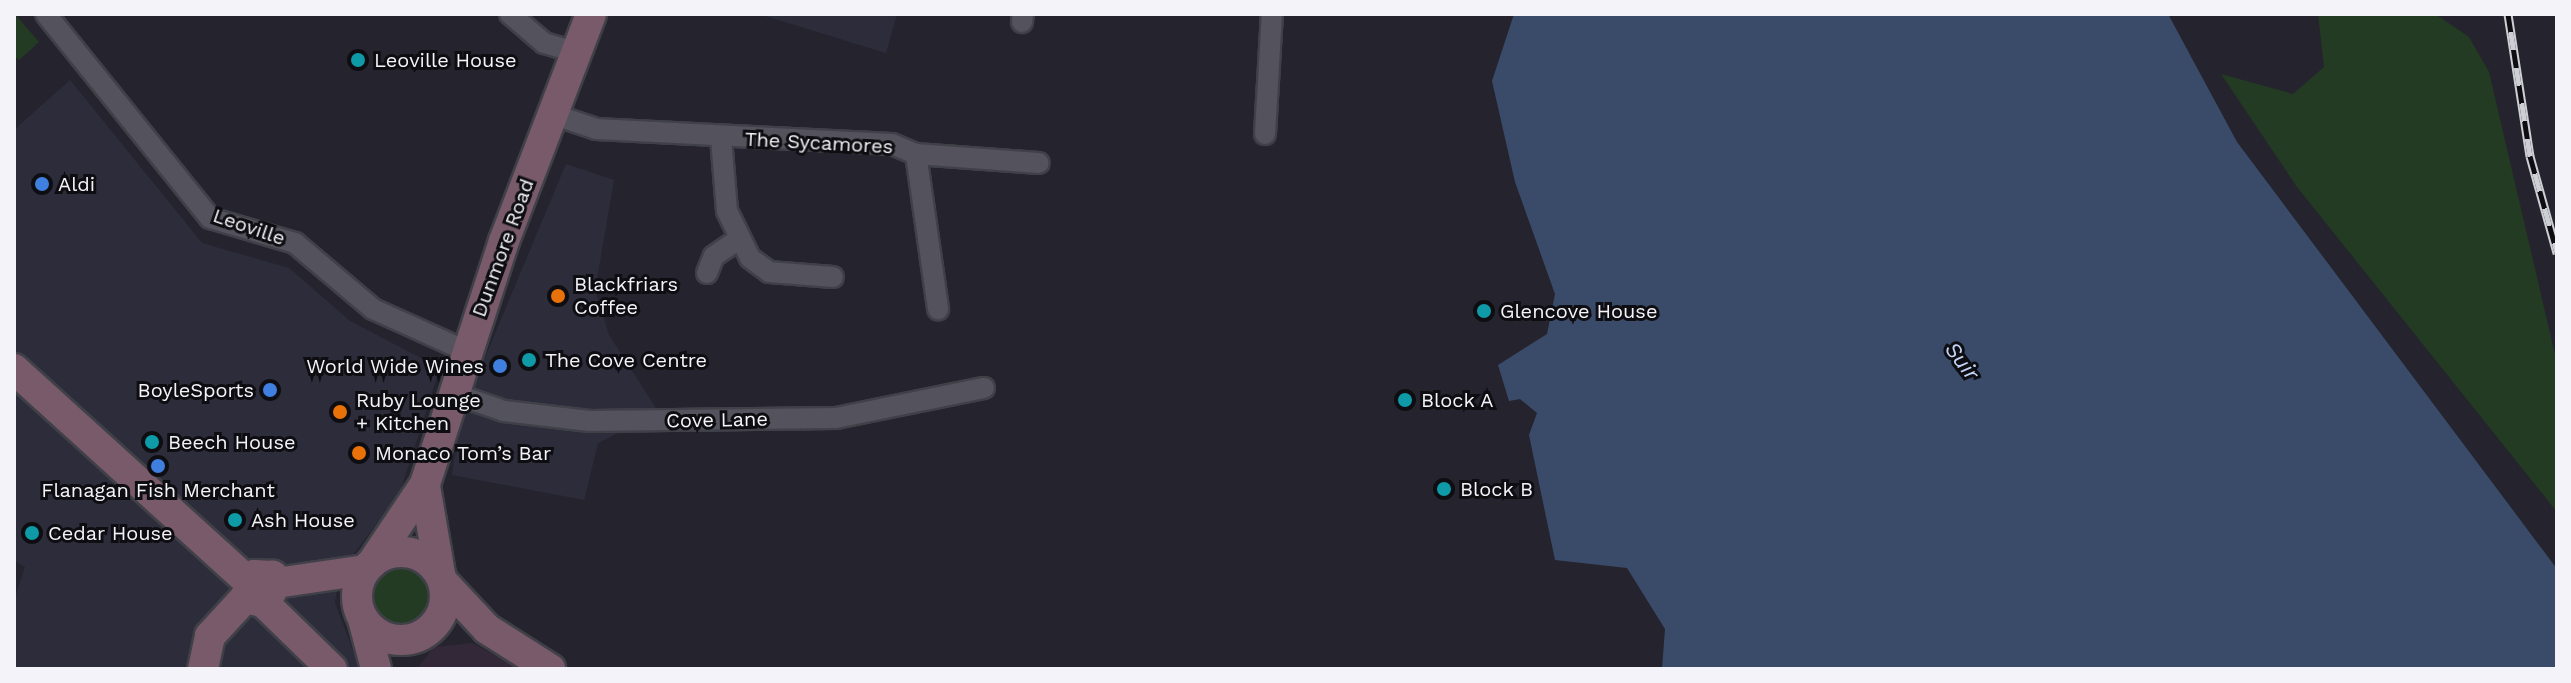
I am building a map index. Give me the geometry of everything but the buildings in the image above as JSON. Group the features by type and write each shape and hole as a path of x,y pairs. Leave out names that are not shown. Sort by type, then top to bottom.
{"main road":[{"name":"Dunmore Road","path":"368,566 425,484 466,351 591,14"},
{"path":"14,369 268,588 332,669"},
{"name":"Dunmore Road","path":"425,484 442,578"},
{"path":"203,669 210,636 268,588 368,566 403,551 442,578 487,629 550,669"},
{"path":"368,566 361,614 376,669"},
{"path":"395,669 442,614 442,578"},
{"path":"268,588 361,614 388,639 487,629"}],"street":[{"name":"Leoville","path":"46,14 210,218 295,243 373,309 466,351"},
{"path":"510,14 544,43 575,52"},
{"path":"1265,134 1272,14"},
{"name":"The Sycamores","path":"552,114 596,129 721,138 892,144 916,154 1039,163"},
{"name":"The Sycamores","path":"721,138 736,241"},
{"name":"The Sycamores","path":"916,154 938,309"},
{"path":"707,273 714,256 736,241 769,272 833,277"},
{"name":"Cove Lane","path":"452,393 504,411 589,421 836,418 984,388"}],"shaded area":[{"path":"759,14 897,14 886,53"},
{"path":"70,80 202,243 289,268 350,321 440,368 399,495 339,573 335,603 360,669 14,669 14,601 25,567 14,560 14,130"},
{"path":"566,164 614,180 595,290 609,335 659,413 598,443 584,500 452,475 461,415"},
{"path":"472,643 521,669 417,669 434,647"}],"green space":[{"path":"15,14 39,42 19,60 14,56"},
{"path":"2318,14 2435,14 2469,37 2489,72 2557,363 2557,512 2297,187 2221,74 2293,94 2324,67"},
{"path":"402,567 413,569 422,576 429,585 429,607 422,616 413,623 402,625 391,623 382,616 375,607 373,596 375,585 382,576 391,569"}],"water":[{"name":"Suir","path":"1514,14 2168,14 2237,142 2557,569 2557,669 1662,669 1665,629 1627,568 1555,560 1529,435 1537,413 1520,399 1509,401 1498,365 1547,334 1555,294 1515,182 1492,81"}],"railway":[{"path":"2508,14 2530,156 2557,253"}],"place":[{"name":"Leoville House","path":"358,60"},
{"name":"Aldi","path":"42,184"},
{"name":"Blackfriars Coffee","path":"558,296"},
{"name":"Glencove House","path":"1484,311"},
{"name":"The Cove Centre","path":"529,360"},
{"name":"World Wide Wines","path":"500,366"},
{"name":"BoyleSports","path":"270,390"},
{"name":"Block A","path":"1405,400"},
{"name":"Ruby Lounge + Kitchen","path":"340,412"},
{"name":"Beech House","path":"152,442"},
{"name":"Monaco Tom’s Bar","path":"359,453"},
{"name":"Flanagan Fish Merchant","path":"158,466"},
{"name":"Block B","path":"1444,489"},
{"name":"Ash House","path":"235,520"},
{"name":"Cedar House","path":"32,533"}]}
